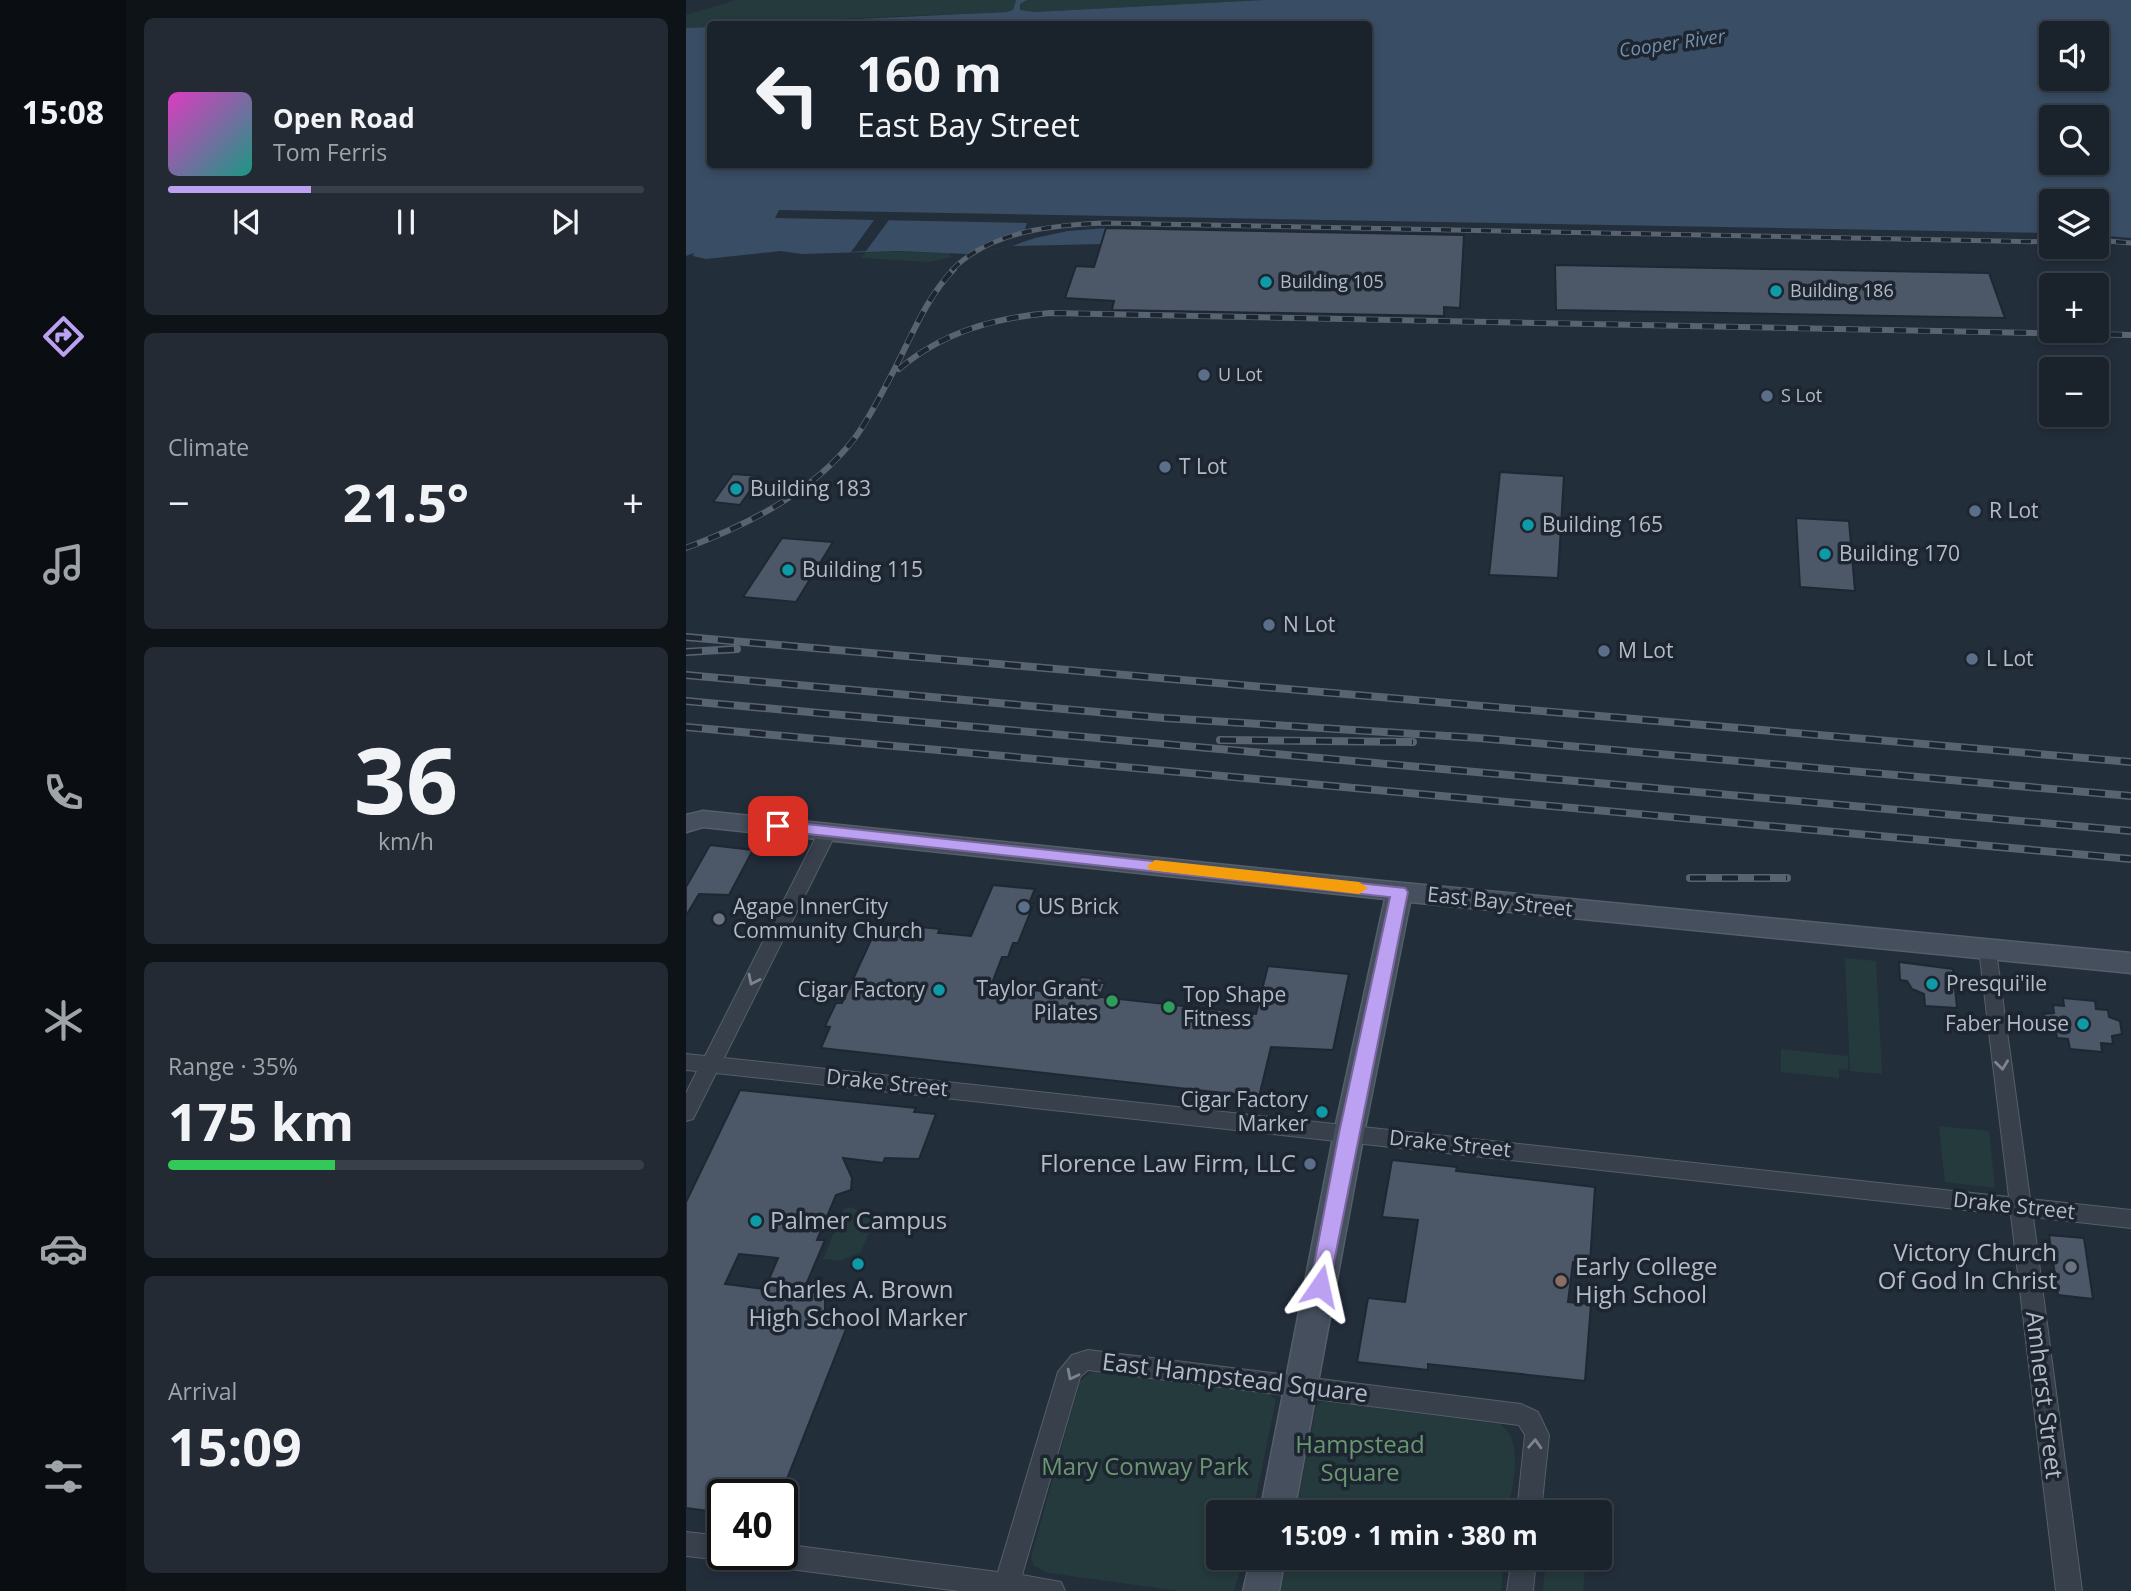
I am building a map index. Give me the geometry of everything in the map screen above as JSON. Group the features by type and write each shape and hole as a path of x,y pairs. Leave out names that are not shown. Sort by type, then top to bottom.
{"main road":[{"name":"East Bay Street","path":"692,817 1399,892 2131,963"},
{"path":"1279,1500 1349,1133 1399,892"},
{"path":"1261,1591 1265,1570"}],"street":[{"path":"686,1113 828,831"},
{"name":"Amherst Street","path":"1988,949 2069,1591"},
{"name":"Drake Street","path":"686,1062 2131,1219"},
{"name":"East Hampstead Square","path":"1006,1588 1070,1372 1080,1362 1097,1360 1511,1412 1530,1419 1537,1435 1530,1500"},
{"path":"686,1544 707,1546"},
{"path":"798,1558 1006,1588 1052,1591"},
{"path":"1520,1591 1523,1570"}],"green space":[{"path":"736,0 1016,0 1013,10 1007,12 784,21 707,21 707,27 686,28 686,15"},
{"path":"1027,0 1264,0 1034,12 1020,10 1020,4"},
{"path":"866,251 948,253 953,257 929,262 861,258"},
{"path":"1845,958 1876,961 1882,1074 1850,1071"},
{"path":"1781,1049 1848,1056 1848,1070 1839,1069 1839,1078 1781,1072"},
{"path":"1939,1126 1989,1131 1995,1188 1945,1182"},
{"path":"852,1207 874,1221 861,1252 840,1261 823,1259 844,1209"},
{"name":"Mary Conway Park","path":"1091,1372 1265,1392 1276,1399 1255,1500 1206,1500 1206,1570 1240,1570 1234,1591 1179,1591 1049,1573 1034,1566 1031,1557 1080,1381"},
{"name":"Hampstead Square","path":"1322,1401 1500,1424 1508,1432 1515,1453 1511,1500 1298,1500 1316,1407"},
{"path":"1285,1570 1503,1570 1501,1591 1281,1591"},
{"path":"1545,1570 1585,1570 1583,1591 1543,1591"}],"water":[{"name":"Cooper River","path":"1016,0 1027,0 1020,4 1020,10 1034,12 1264,0 2131,0 2131,238 2109,236 2109,189 2039,189 2039,233 779,210 775,218 1027,223 1025,229 1035,238 1068,231 1108,228 1103,244 1012,246 967,254 898,251 802,254 781,251 706,259 693,256 694,253 686,256 686,28 707,27 707,168 1372,168 1372,21 814,21 1007,12 1013,10"}],"pier":[{"path":"874,220 889,220 866,251 851,252"},
{"path":"1026,230 1035,238 1012,246 967,254 996,240"}],"building":[{"name":"Building 105","path":"1106,228 1464,235 1460,308 1444,307 1444,316 1112,310 1114,301 1065,298 1076,266 1094,267"},
{"name":"Building 186","path":"1555,265 1989,273 2005,318 1556,310"},
{"name":"Building 165","path":"1500,472 1564,476 1558,578 1489,575"},
{"name":"Building 183","path":"733,474 760,476 740,505 713,502"},
{"name":"Building 170","path":"1796,518 1849,521 1855,591 1800,587"},
{"name":"Building 115","path":"782,538 833,542 796,602 743,597"},
{"path":"710,845 753,850 729,895 699,894 686,916 686,887"},
{"name":"Cigar Factory","path":"993,885 1035,889 1029,903 1034,903 1018,943 1013,943 1008,957 1002,957 991,986 1071,994 1076,980 1079,981 1081,977 1102,979 1101,983 1105,983 1100,997 1256,1014 1268,966 1349,974 1333,1050 1271,1047 1259,1097 821,1048 830,1027 825,1026 836,1003 842,1003 877,927 882,927 884,923 940,929 938,933 971,936"},
{"name":"Presqui'ile","path":"1899,962 1953,969 1957,1008 1925,1006 1924,994 1912,989 1907,981 1900,980"},
{"name":"Faber House","path":"2063,998 2095,1001 2096,1009 2108,1010 2109,1017 2120,1021 2122,1034 2112,1036 2113,1044 2101,1043 2102,1052 2070,1049 2068,1039 2057,1038 2056,1031 2046,1027 2043,1014 2054,1013 2053,1005 2064,1006"},
{"path":"740,1090 916,1108 914,1112 936,1114 919,1159 885,1158 883,1163 843,1158 852,1178 851,1190 836,1195 817,1240 825,1240 802,1294 825,1291 825,1317 850,1319 787,1479 707,1479 707,1511 686,1508 686,1202","holes":["739,1254 778,1258 765,1289 725,1284"]},
{"path":"1392,1160 1457,1167 1456,1171 1595,1187 1590,1263 1573,1262 1568,1302 1591,1304 1585,1381 1428,1364 1428,1370 1357,1362 1368,1298 1405,1302 1418,1220 1382,1217"},
{"name":"Victory Church Of God In Christ","path":"2049,1235 2084,1238 2093,1299 2058,1295"}],"railway":[{"path":"952,270 985,246 1003,239 1044,228 1105,223 2039,242"},
{"path":"2109,241 2131,243"},
{"path":"686,548 778,505 799,491 837,458 865,424 927,306 954,269"},
{"path":"899,369 951,336 989,323 1050,313 2131,335"},
{"path":"686,637 2131,762"},
{"path":"686,652 737,649"},
{"path":"686,675 1164,718 1479,738 2131,796"},
{"path":"686,701 2131,831"},
{"path":"686,727 2131,859"},
{"path":"1220,740 1413,742"},
{"path":"1690,878 1787,878"}],"slow traffic":[{"path":"1155,866 1359,888"}],"place":[{"name":"Building 105","path":"1266,282"},
{"name":"Building 186","path":"1776,291"},
{"name":"U Lot","path":"1204,375"},
{"name":"S Lot","path":"1767,396"},
{"name":"T Lot","path":"1165,467"},
{"name":"Building 183","path":"736,489"},
{"name":"R Lot","path":"1975,511"},
{"name":"Building 165","path":"1528,525"},
{"name":"Building 170","path":"1825,554"},
{"name":"Building 115","path":"788,570"},
{"name":"N Lot","path":"1269,625"},
{"name":"M Lot","path":"1604,651"},
{"name":"L Lot","path":"1972,659"},
{"name":"US Brick","path":"1024,907"},
{"name":"Agape InnerCity Community Church","path":"719,919"},
{"name":"Presqui'ile","path":"1932,984"},
{"name":"Cigar Factory","path":"939,990"},
{"name":"Taylor Grant Pilates","path":"1112,1001"},
{"name":"Top Shape Fitness","path":"1169,1007"},
{"name":"Faber House","path":"2083,1024"},
{"name":"Cigar Factory Marker","path":"1322,1112"},
{"name":"Florence Law Firm, LLC","path":"1310,1164"},
{"name":"Palmer Campus","path":"756,1221"},
{"name":"Charles A. Brown High School Marker","path":"858,1264"},
{"name":"Victory Church Of God In Christ","path":"2071,1267"},
{"name":"Early College High School","path":"1561,1281"}],"route":[{"path":"778,826 1399,892 1320,1286"}]}
